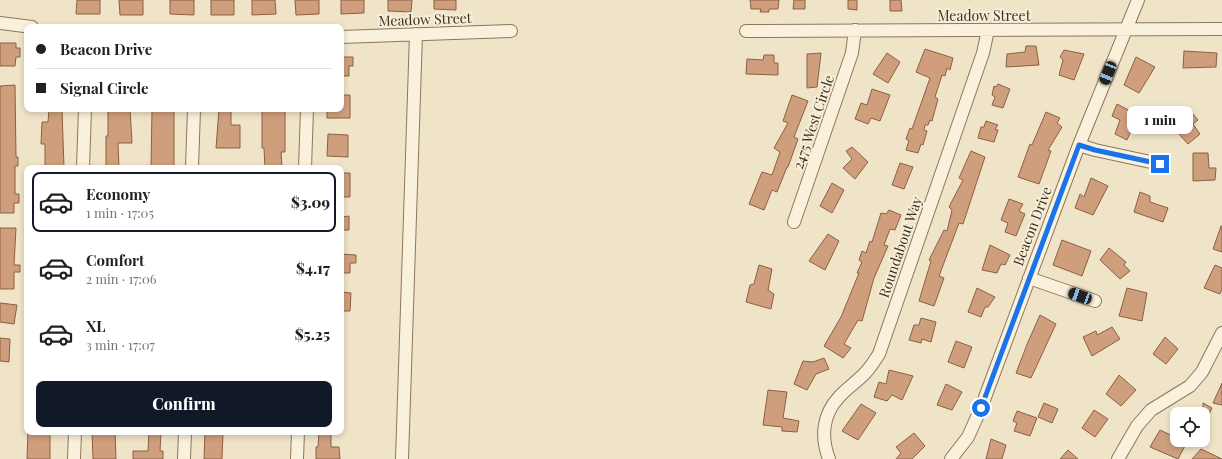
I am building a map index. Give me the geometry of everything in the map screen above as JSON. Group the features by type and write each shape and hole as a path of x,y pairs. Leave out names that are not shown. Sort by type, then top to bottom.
{"street":[{"name":"Beacon Drive","path":"950,459 968,437 981,408 1079,145 1138,0"},
{"path":"0,23 24,26"},
{"name":"Meadow Street","path":"746,31 1222,29"},
{"name":"2475 West Circle","path":"794,222 852,53 855,30"},
{"name":"Roundabout Way","path":"829,459 824,445 824,427 829,412 838,398 867,371 879,354 983,53 988,30"},
{"name":"Meadow Street","path":"344,37 511,31"},
{"path":"402,459 416,34"},
{"path":"83,165 85,112"},
{"path":"192,165 194,112"},
{"path":"305,165 307,112"},
{"path":"1079,145 1095,150 1160,164"},
{"path":"1029,278 1095,302"},
{"path":"1122,458 1137,426 1151,410 1190,386 1202,372 1222,333"},
{"path":"74,459 75,435"},
{"path":"184,459 185,435"},
{"path":"297,459 298,435"}],"building":[{"path":"77,0 100,0 100,14 76,14"},
{"path":"119,0 143,0 143,15 120,15"},
{"path":"170,0 194,0 194,15 170,14"},
{"path":"211,0 234,0 234,15 211,15"},
{"path":"252,0 275,0 276,14 252,15"},
{"path":"295,0 319,0 319,14 296,15"},
{"path":"341,0 364,0 364,13 341,14"},
{"path":"388,0 412,0 411,12 388,11"},
{"path":"434,0 456,0 456,10 434,9"},
{"path":"750,0 779,0 778,9 769,9 769,12 760,12 761,9 751,9"},
{"path":"794,0 805,0 805,9 793,9"},
{"path":"848,0 857,0 857,10 848,9"},
{"path":"890,0 901,0 902,11 890,11"},
{"path":"0,43 16,43 16,48 20,48 20,57 16,57 15,66 0,66"},
{"path":"1026,46 1036,46 1039,65 1006,67 1007,54 1025,52"},
{"path":"925,49 953,58 950,70 947,68 945,76 942,75 935,97 938,99 932,121 930,120 928,125 925,125 924,130 927,131 923,145 921,144 918,153 906,150 909,141 906,139 910,128 912,129 930,78 916,72"},
{"path":"1064,50 1084,54 1074,80 1059,75 1063,60 1060,57"},
{"path":"1184,51 1217,53 1216,67 1183,68"},
{"path":"821,53 817,87 807,88 807,54"},
{"path":"887,53 900,62 888,83 873,74"},
{"path":"764,55 774,55 774,63 778,63 778,75 746,74 747,59 763,60"},
{"path":"344,57 353,57 353,66 349,66 349,76 344,76"},
{"path":"1136,57 1155,67 1139,93 1124,85"},
{"path":"998,84 1010,89 1003,108 992,105 995,97 992,95 994,86 996,87"},
{"path":"15,85 16,157 18,157 18,166 15,166 15,194 19,194 19,203 14,203 14,213 0,213 0,86"},
{"path":"872,89 890,95 880,121 871,118 868,124 855,119 861,103 867,105"},
{"path":"344,95 350,95 350,118 327,118 327,112 344,112"},
{"path":"792,95 808,101 794,137 798,139 788,167 777,192 772,190 764,210 749,204 762,172 772,175 780,152 774,148 788,123 783,121"},
{"path":"1117,104 1138,115 1127,140 1115,134 1120,120 1112,116"},
{"path":"1186,106 1198,120 1193,124 1200,134 1188,144 1169,123"},
{"path":"49,112 62,112 64,165 45,165 45,144 41,144 42,122 48,122"},
{"path":"108,112 130,112 132,143 118,143 119,165 106,165 106,136 108,136"},
{"path":"152,112 174,112 174,165 151,165"},
{"path":"219,112 231,112 231,125 240,125 240,148 216,148"},
{"path":"262,112 285,112 285,152 281,152 282,165 265,165 264,148 262,148"},
{"path":"1046,112 1060,118 1057,123 1062,127 1048,150 1051,151 1039,184 1018,177 1030,144 1032,145"},
{"path":"986,121 998,125 995,129 998,130 994,142 978,138 981,127 984,127"},
{"path":"328,134 348,135 348,157 327,156"},
{"path":"852,147 868,162 855,179 843,168 852,159 846,151"},
{"path":"971,151 985,157 963,224 959,223 939,276 944,278 934,306 919,301 931,261 929,260 944,230 947,231 952,210 949,207 963,180 959,178"},
{"path":"1193,153 1208,153 1209,168 1216,168 1215,180 1193,181"},
{"path":"900,163 913,167 904,189 892,185"},
{"path":"344,173 350,173 350,197 344,197"},
{"path":"1091,178 1108,186 1093,215 1075,208 1080,194 1084,197"},
{"path":"832,183 844,190 832,213 820,206"},
{"path":"1140,192 1150,196 1150,202 1168,208 1163,222 1134,212"},
{"path":"1009,199 1023,204 1019,211 1025,214 1016,236 1005,232 1008,223 1001,220"},
{"path":"889,210 901,215 895,230 890,229 884,245 888,246 874,278 862,321 858,320 844,344 851,348 843,358 824,346 841,317 859,273 857,273 862,262 859,260 862,251 866,253 870,241 872,242 881,213 886,214"},
{"path":"349,216 349,230 344,230 344,217"},
{"path":"1222,226 1222,252 1213,249"},
{"path":"0,228 16,228 14,265 20,265 20,272 14,272 14,289 0,289"},
{"path":"828,234 839,241 825,270 809,261"},
{"path":"1062,240 1091,251 1082,276 1053,265"},
{"path":"990,245 1010,255 1005,265 1001,264 997,273 982,270"},
{"path":"1109,248 1126,262 1124,265 1130,271 1120,279 1100,260"},
{"path":"344,254 356,255 356,263 350,263 350,273 344,273"},
{"path":"759,265 772,269 768,290 774,294 771,309 746,302 750,285 754,284"},
{"path":"1215,265 1222,268 1222,289 1220,294 1204,288"},
{"path":"977,288 995,297 988,307 985,307 981,317 968,312"},
{"path":"1127,288 1147,293 1142,321 1119,316"},
{"path":"344,292 351,293 350,311 344,311"},
{"path":"0,303 17,305 14,324 0,322"},
{"path":"1040,315 1056,324 1031,378 1016,373"},
{"path":"921,318 936,322 931,342 922,339 921,343 909,340 914,325 919,325"},
{"path":"1112,327 1120,339 1092,356 1083,337 1096,331 1097,335"},
{"path":"1165,337 1178,349 1166,364 1153,354"},
{"path":"0,338 10,339 9,362 0,361"},
{"path":"956,341 972,347 964,368 948,362"},
{"path":"824,358 829,369 816,374 807,390 794,384 803,361 813,362"},
{"path":"889,370 913,376 902,400 892,395 887,401 874,397 879,382 886,384"},
{"path":"1119,375 1136,390 1121,406 1106,394"},
{"path":"1222,383 1222,405 1213,403"},
{"path":"946,384 962,392 952,410 937,405"},
{"path":"768,390 787,392 783,418 799,421 797,432 782,431 782,427 763,425"},
{"path":"1044,403 1058,409 1052,423 1038,417"},
{"path":"1203,403 1212,408 1210,412 1210,407 1203,407"},
{"path":"861,404 876,413 858,440 842,431"},
{"path":"1094,410 1108,419 1095,437 1082,428"},
{"path":"1017,411 1037,418 1030,436 1014,431 1017,423 1013,421"},
{"path":"1160,430 1170,435 1170,447 1184,447 1178,459 1150,447"},
{"path":"914,433 925,446 912,459 896,459 901,453 896,447"},
{"path":"28,435 50,435 50,459 27,459"},
{"path":"92,435 115,435 116,459 93,459"},
{"path":"149,435 161,435 160,451 163,451 163,459 133,459 133,451 148,451"},
{"path":"205,435 223,435 222,459 204,459"},
{"path":"319,435 331,435 331,447 339,447 340,459 316,459 316,447 318,447"},
{"path":"991,439 1006,445 1002,459 986,459"},
{"path":"1201,449 1222,459 1192,459"},
{"path":"1068,450 1078,459 1060,459"}],"route":[{"path":"981,408 1079,145 1095,150 1160,164"}]}
